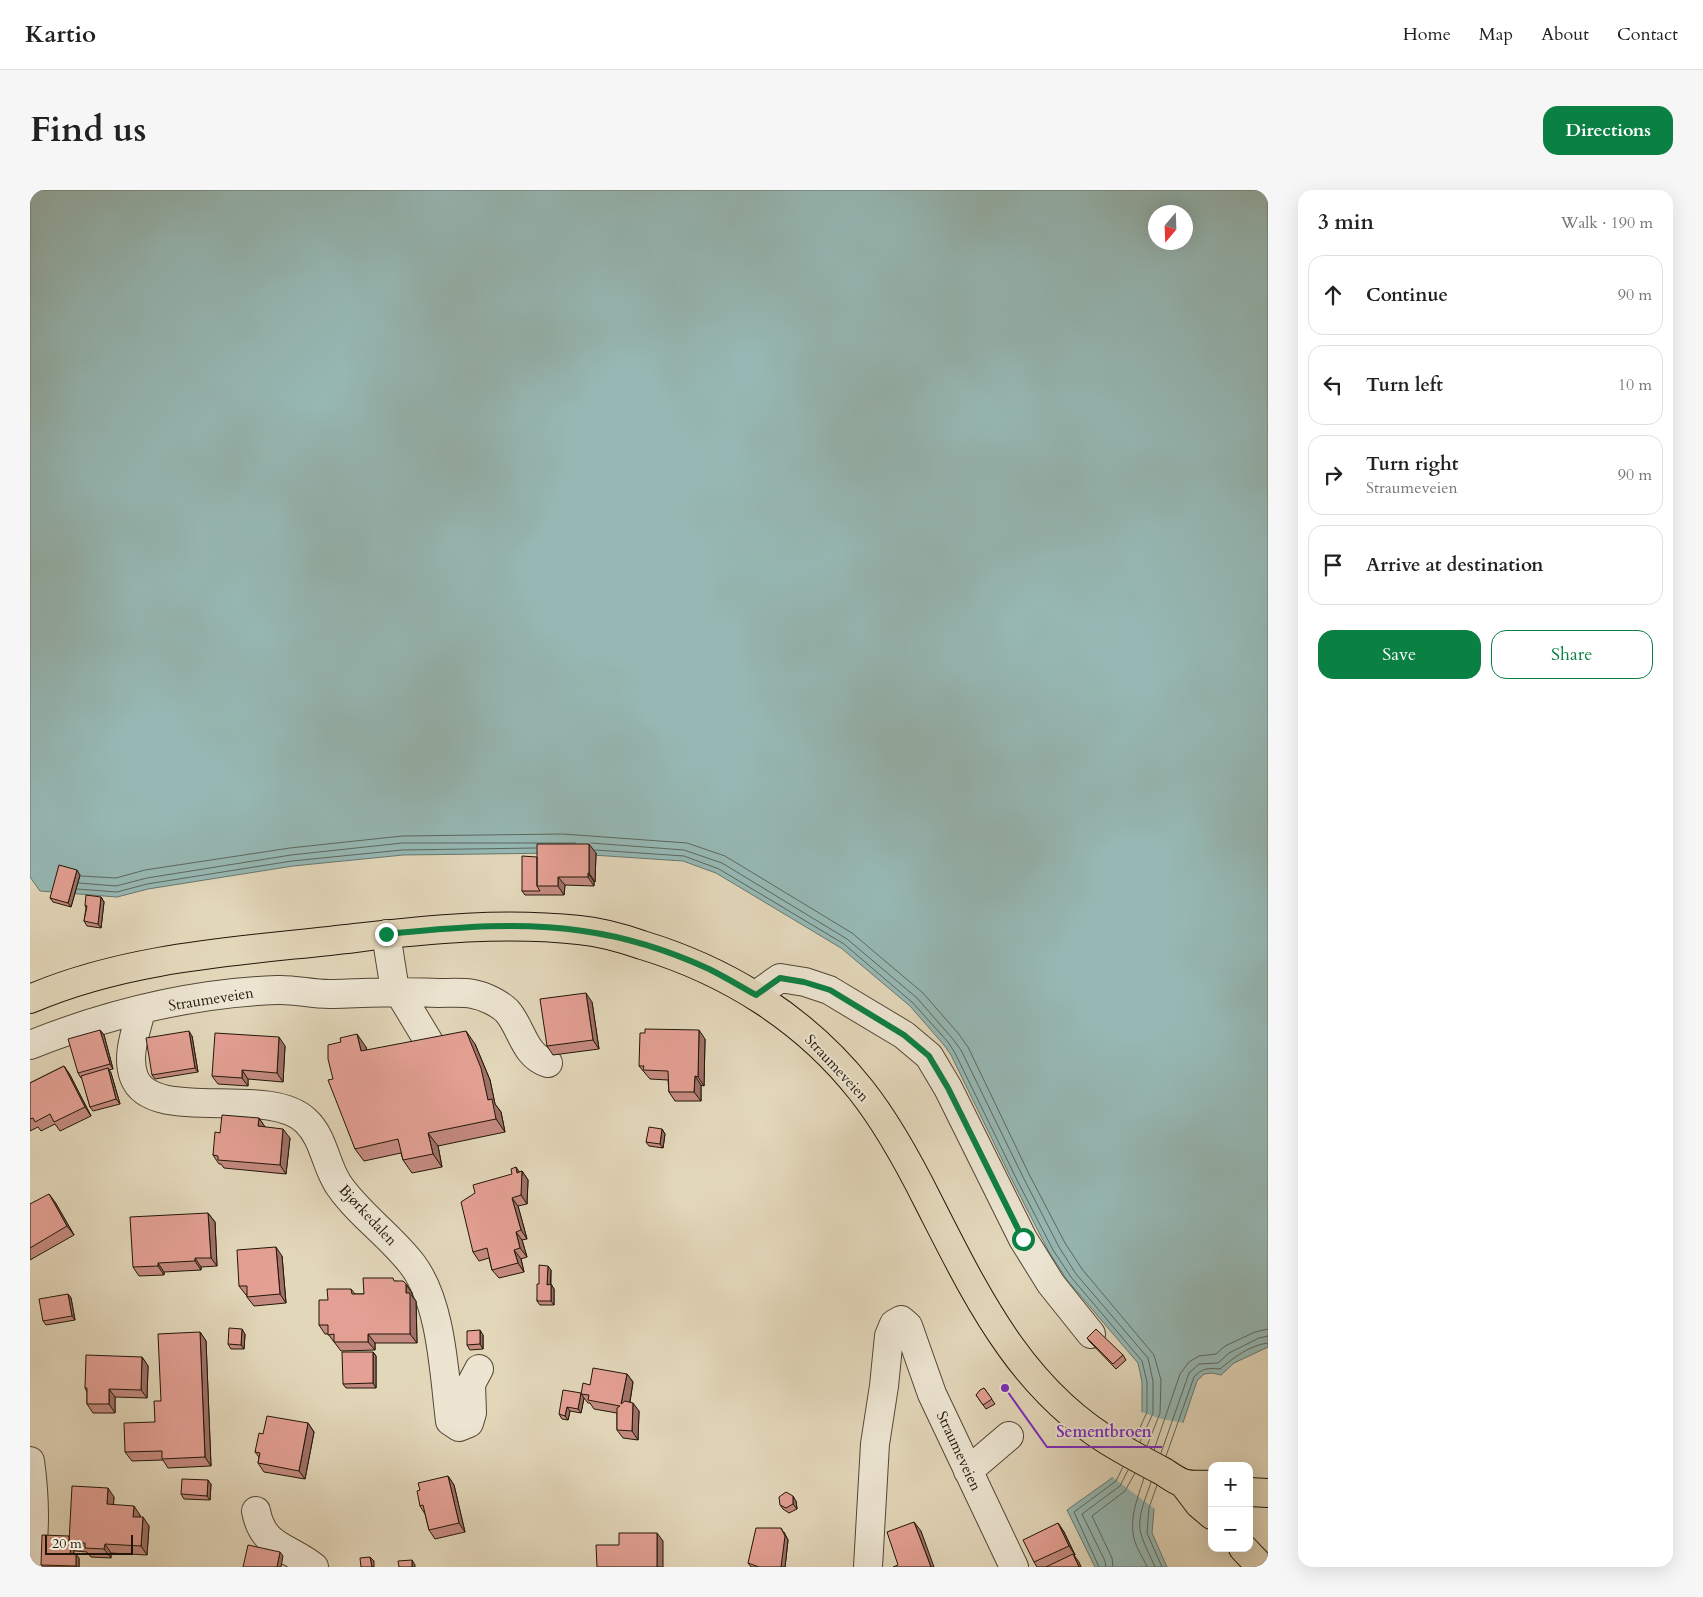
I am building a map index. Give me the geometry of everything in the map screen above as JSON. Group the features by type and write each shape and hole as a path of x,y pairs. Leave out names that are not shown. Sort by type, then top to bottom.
{"main road":[{"name":"Straumeveien","path":"30,999 50,990 129,967 194,957 386,934 467,927 508,926 583,930 625,939 666,952 709,969 756,995 797,1025 832,1058 861,1090 902,1151 987,1314 1012,1352 1031,1375 1076,1419 1100,1437 1183,1483 1199,1504 1208,1512"},
{"name":"Straumeveien","path":"1183,1483 1208,1485"},
{"path":"1253,1492 1268,1493"},
{"path":"1266,1567 1268,1545"},
{"path":"1247,1552 1262,1567"}],"street":[{"path":"386,934 394,984 434,1052"},
{"path":"756,995 780,978 804,982 830,990 904,1035 929,1056 948,1088 1023,1239 1051,1284 1092,1334"},
{"name":"Straumeveien","path":"30,1045 65,1031 141,1011 219,994 279,990 330,994 398,991 474,994 492,1001 507,1011 532,1055 548,1063"},
{"name":"Bjørkedalen","path":"141,1011 132,1044 132,1067 134,1078 142,1089 153,1096 182,1102 240,1102 269,1105 298,1115 306,1120 316,1133 329,1167 338,1184 355,1205 391,1240 414,1266 424,1285 436,1321 450,1421 459,1427 469,1423 472,1413 471,1384 479,1369"},
{"name":"Straumeveien","path":"868,1567 875,1444 889,1336 894,1324 901,1320 911,1331 920,1364 932,1394 1014,1567"},
{"path":"968,1471 1009,1436"},
{"path":"30,1461 34,1489 35,1519 30,1565"},
{"path":"256,1511 258,1525 267,1538 314,1567"}],"water":[{"path":"30,190 1268,190 1268,1347 1234,1363 1221,1375 1204,1374 1197,1381 1154,1509 1152,1533 1167,1567 1095,1567 1067,1510 1112,1478 1142,1412 1142,1382 1138,1363 1067,1280 1049,1252 951,1055 910,1006 841,948 716,873 683,861 562,853 403,855 293,866 148,889 117,897 40,891 30,877"}],"pier":[{"path":"1139,1411 1161,1419 1185,1423 1156,1510 1111,1476"}],"building":[{"path":"537,844 589,844 588,877 558,877 558,886 537,886"},
{"path":"522,856 537,857 537,886 540,891 522,891"},
{"path":"59,865 77,870 68,903 50,898"},
{"path":"86,895 101,897 98,924 84,921 87,906 85,905"},
{"path":"586,993 593,1040 547,1046 540,999"},
{"path":"645,1029 699,1030 698,1077 695,1076 694,1092 669,1092 668,1071 643,1070 644,1066 639,1066 640,1033 645,1033"},
{"path":"100,1030 110,1064 78,1073 68,1039"},
{"path":"189,1031 195,1068 152,1075 146,1038"},
{"path":"466,1031 481,1068 488,1100 492,1099 496,1119 428,1133 433,1154 403,1160 398,1139 355,1149 328,1080 333,1079 328,1059 328,1045 341,1042 340,1038 357,1034 361,1051"},
{"path":"215,1033 279,1037 277,1073 242,1070 242,1078 212,1076"},
{"path":"64,1066 85,1107 54,1122 50,1114 35,1122 33,1118 30,1119 30,1083"},
{"path":"108,1068 116,1099 90,1107 81,1076"},
{"path":"222,1115 259,1118 258,1126 283,1129 280,1165 218,1160 218,1156 213,1155 215,1132 220,1133"},
{"path":"649,1127 662,1129 660,1144 646,1142"},
{"path":"516,1167 517,1173 522,1171 521,1195 512,1198 521,1230 516,1232 520,1248 514,1250 518,1263 492,1270 487,1248 473,1252 461,1202 475,1193 473,1185 512,1174 511,1169"},
{"path":"49,1194 67,1226 30,1248 30,1204"},
{"path":"208,1213 211,1258 195,1258 195,1261 158,1263 158,1266 133,1267 130,1217"},
{"path":"276,1247 280,1294 247,1297 247,1286 239,1286 237,1250"},
{"path":"539,1265 548,1266 547,1285 551,1284 551,1301 537,1301"},
{"path":"363,1278 393,1278 394,1281 403,1281 406,1284 406,1293 410,1293 410,1334 368,1334 368,1342 334,1342 334,1334 328,1335 328,1325 319,1325 319,1300 328,1300 327,1289 351,1289 352,1294 364,1294"},
{"path":"68,1294 72,1316 43,1321 39,1299"},
{"path":"229,1328 242,1329 241,1345 228,1344"},
{"path":"1096,1329 1123,1355 1113,1364 1087,1338"},
{"path":"480,1330 480,1344 467,1345 467,1331"},
{"path":"200,1332 205,1457 162,1459 162,1451 125,1452 124,1423 155,1422 154,1401 161,1401 158,1334"},
{"path":"342,1352 373,1352 373,1383 343,1384"},
{"path":"86,1355 142,1357 141,1390 109,1389 109,1404 87,1404 87,1388 85,1388"},
{"path":"593,1368 627,1374 621,1404 625,1401 633,1403 632,1431 617,1430 617,1408 620,1406 588,1400 589,1395 581,1394 583,1383 590,1385"},
{"path":"984,1388 992,1399 983,1405 976,1395"},
{"path":"563,1390 581,1393 578,1409 567,1407 565,1416 559,1414"},
{"path":"267,1416 308,1423 299,1471 258,1463 260,1453 255,1452 259,1433 263,1434"},
{"path":"448,1476 459,1523 429,1530 423,1505 420,1506 417,1491 420,1490 418,1483"},
{"path":"182,1479 208,1480 207,1496 181,1494"},
{"path":"72,1486 108,1488 107,1504 134,1506 133,1517 143,1517 141,1546 105,1544 104,1549 85,1548 85,1543 69,1542"},
{"path":"786,1492 793,1496 793,1504 786,1508 780,1505 779,1497"},
{"path":"914,1522 931,1567 893,1567 898,1565 887,1532"},
{"path":"1058,1523 1069,1546 1034,1562 1023,1540"},
{"path":"756,1528 781,1528 785,1536 781,1567 759,1567 748,1563"},
{"path":"619,1533 657,1533 657,1567 597,1567 596,1545 619,1545"},
{"path":"42,1535 69,1536 70,1554 76,1554 76,1566 41,1565"},
{"path":"248,1545 280,1552 277,1567 243,1567"},
{"path":"1073,1554 1079,1567 1046,1567"},
{"path":"370,1557 372,1567 361,1567 360,1558"},
{"path":"412,1560 412,1567 399,1567 398,1561"}],"place":[{"name":"Sementbroen","path":"1005,1388"}],"route":[{"path":"386,934 467,927 508,926 583,930 625,939 666,952 709,969 756,995 780,978 804,982 830,990 904,1035 929,1056 948,1088 1023,1239"}]}
